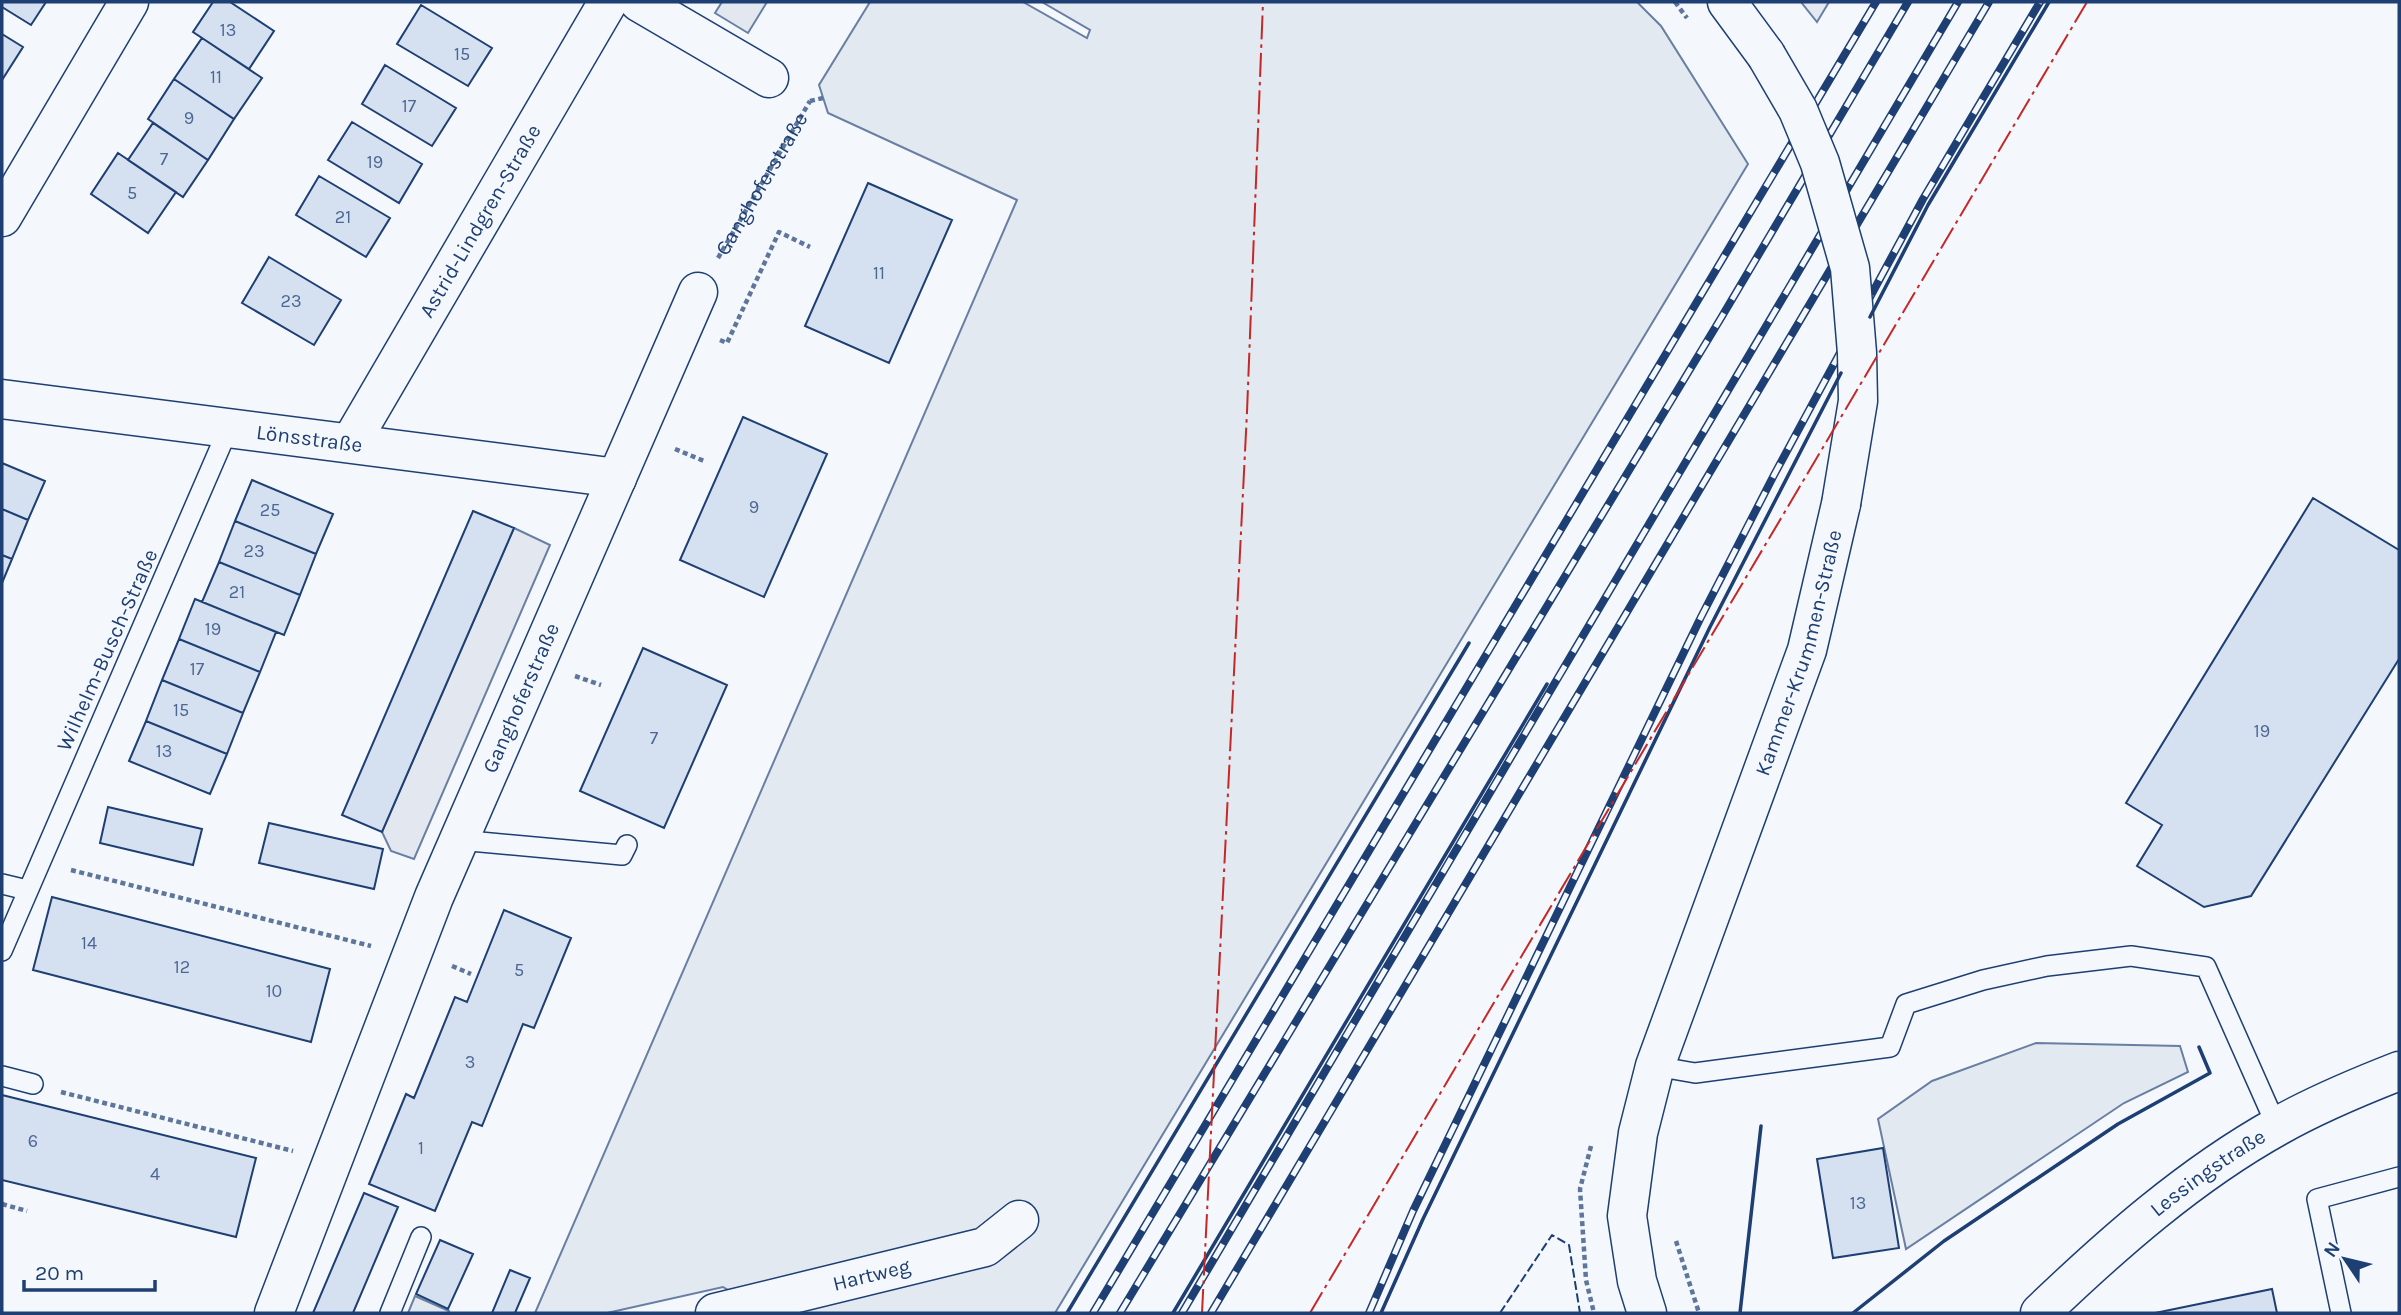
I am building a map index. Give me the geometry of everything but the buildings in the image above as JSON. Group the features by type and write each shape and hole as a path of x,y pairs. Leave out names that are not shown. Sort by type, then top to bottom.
{"street":[{"path":"2,217 130,2"},
{"name":"Astrid-Lindgren-Straße","path":"351,442 608,2"},
{"path":"639,2 769,78"},
{"name":"Kammer-Krummen-Straße","path":"1647,1313 1637,1281 1628,1216 1638,1133 1655,1066 1807,650 1841,504 1858,401 1850,268 1820,163 1798,110 1766,55 1727,2"},
{"name":"Ganghoferstraße","path":"274,1313 411,956 459,840 692,308"},
{"name":"Lönsstraße","path":"2,399 617,478"},
{"name":"Lessingstraße","path":"2040,1313 2080,1275 2167,1202 2277,1127 2348,1090 2399,1071"},
{"name":"Hartweg","path":"715,1313 985,1247 1019,1220"}],"lane":[{"name":"Wilhelm-Busch-Straße","path":"2,951 229,427"},
{"path":"459,840 622,855 627,845"},
{"path":"2,884 27,890"},
{"path":"1655,1066 1695,1073 1890,1046 1906,1004 1983,980 2048,966 2131,956 2206,967 2277,1127"},
{"path":"2,1076 33,1084"},
{"path":"2341,1313 2317,1199 2399,1177"},
{"path":"390,1313 421,1237"}],"path":[{"name":"Ganghoferstraße","path":"692,308 810,102 823,98"},
{"path":"692,308 727,343 779,232 810,247"},
{"path":"39,862 411,956"},
{"path":"33,1084 102,1104 333,1161"},
{"path":"2,1203 27,1211"}],"shaded area":[{"path":"722,2 767,2 748,33 715,13"},
{"path":"870,2 1023,2 1087,38 1090,30 1042,2 1637,2 1661,26 1748,164 1055,1313 767,1313 723,1287 607,1313 535,1313 1017,200 828,113 819,85"},
{"path":"1801,2 1829,2 1817,22"},
{"path":"514,528 550,545 414,859 391,851 382,832"},
{"path":"2036,1043 2180,1046 2188,1072 2124,1103 1906,1249 1878,1119 1932,1081"},
{"path":"415,1296 449,1311 408,1313"}],"railway":[{"path":"1093,1313 1876,2"},
{"path":"1120,1313 1721,318 1908,2"},
{"path":"1182,1313 1958,2"},
{"path":"1211,1313 1989,2"},
{"path":"1369,1313 1413,1211 1700,619 1774,475 1923,199 2040,2"}],"fence":[{"path":"1500,1313 1552,1235 1569,1245 1580,1313"}],"wall":[{"path":"1870,317 1928,205 2049,2"},
{"path":"1381,1313 1423,1219 1710,627 1841,373"},
{"path":"1067,1313 1469,643"},
{"path":"1173,1313 1547,684"},
{"path":"1853,1313 1944,1241 2118,1124 2210,1073 2199,1047"},
{"path":"1740,1313 1761,1126"}],"power":[{"path":"1202,1313 1247,412 1263,2"},
{"path":"1310,1313 2087,2"}]}
